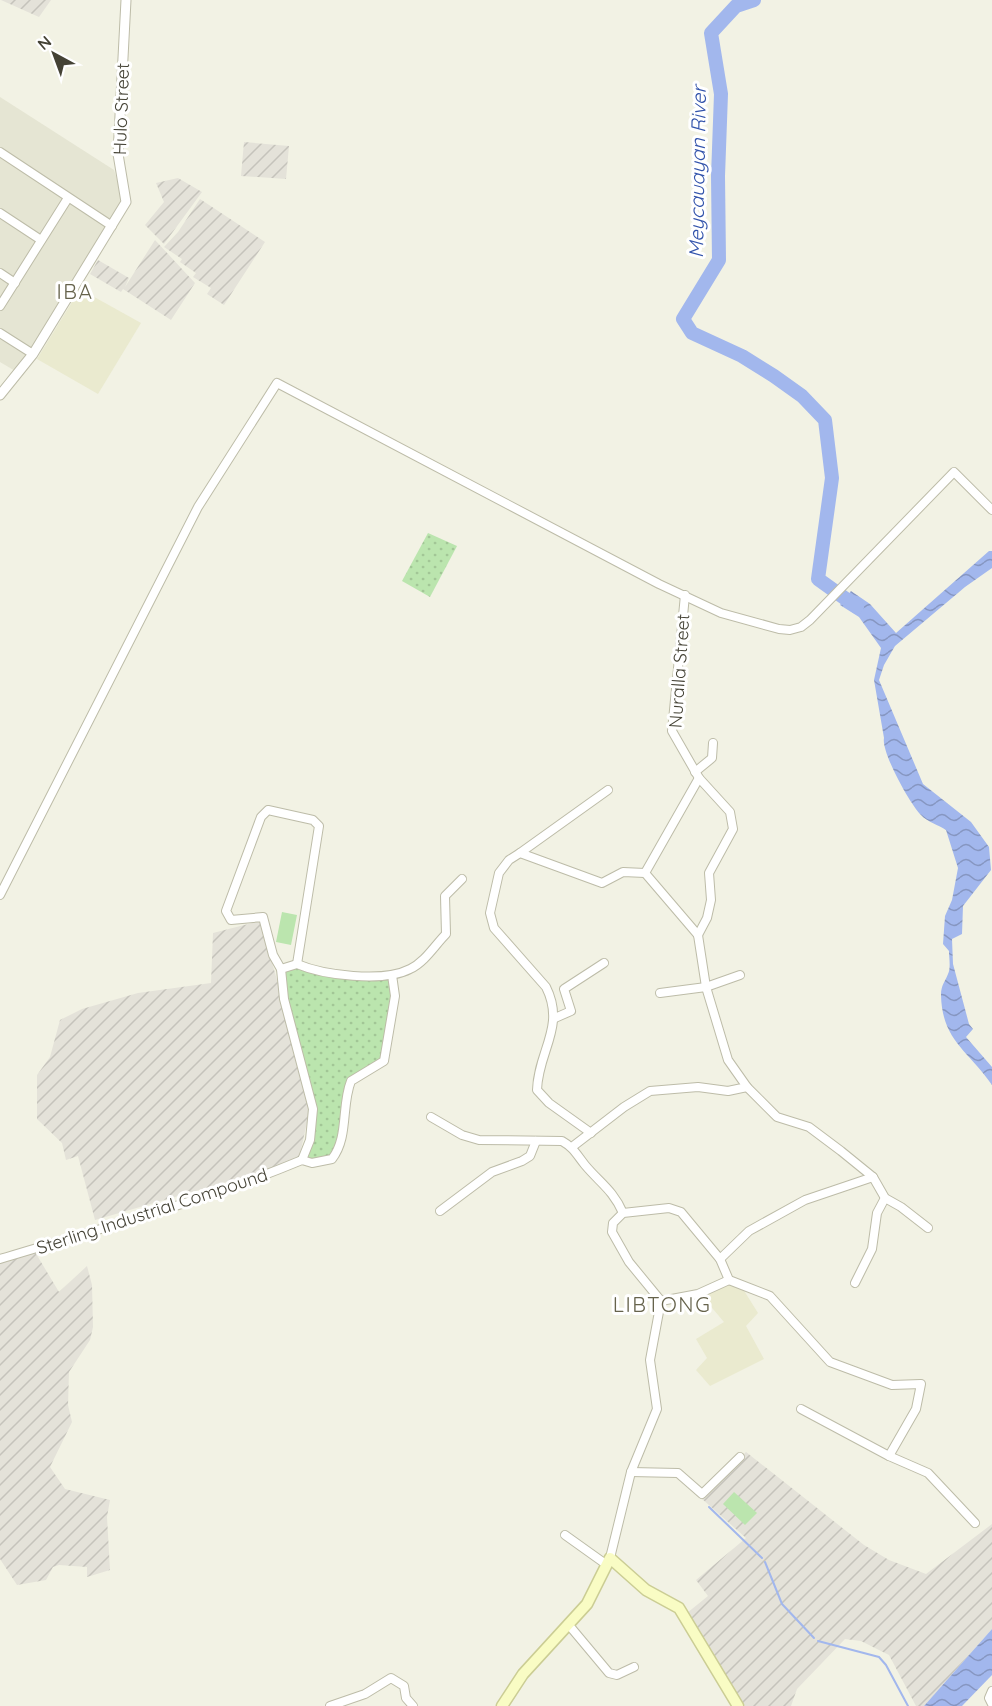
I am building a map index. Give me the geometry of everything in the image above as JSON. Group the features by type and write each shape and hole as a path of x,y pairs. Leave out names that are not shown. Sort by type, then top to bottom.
{"main road":[{"path":"502,1706 523,1674 587,1604 609,1561 646,1590 679,1608 738,1706"}],"street":[{"name":"Hulo Street","path":"0,395 33,354 123,208 127,196 118,154 126,0"},
{"path":"0,152 112,226"},
{"path":"0,306 68,198"},
{"path":"0,213 41,240"},
{"path":"0,273 15,283"},
{"path":"0,333 33,354"},
{"path":"0,895 3,882 198,507 277,383 721,613 790,630 801,627 831,599 954,472 992,510"},
{"name":"Nuralla Street","path":"685,595 672,731 697,775 730,812 734,821 734,829 709,873 711,900 707,918 698,934"},
{"path":"645,873 697,775 712,758 713,743"},
{"path":"591,1133 549,1103 537,1090 555,1018 546,987 494,928 490,913 499,873 509,860 608,790"},
{"path":"297,964 319,826 313,820 268,810 261,817 226,911 231,920 263,917 273,955 281,969 284,999 313,1109 310,1140 302,1160 312,1163 332,1159 342,1137 351,1081 384,1061 395,996 392,975"},
{"path":"520,853 602,883 623,872 645,873 698,934 706,987 729,1060 747,1087 777,1117 809,1127 873,1177 885,1198 902,1207 928,1228"},
{"path":"281,969 297,964 315,972 392,975 410,969 421,962 446,934 445,896 462,879"},
{"path":"555,1018 571,1011 564,989 604,963"},
{"path":"660,993 706,987 740,975"},
{"path":"572,1147 650,1091 698,1087 728,1091 747,1087"},
{"path":"431,1117 462,1135 479,1140 562,1141 572,1147 615,1196 623,1214"},
{"path":"440,1211 492,1172 530,1156 536,1142"},
{"name":"Sterling Industrial Compound","path":"0,1259 173,1208 274,1173 302,1160"},
{"path":"720,1259 749,1231 805,1200 873,1177"},
{"path":"855,1283 872,1249 878,1212 885,1198"},
{"path":"565,1535 609,1561 631,1473 657,1409 650,1360 661,1301 629,1262 612,1232 613,1223 623,1214 669,1208 681,1212 720,1259 729,1280 770,1296 830,1362 892,1385 921,1384 916,1409 889,1456"},
{"path":"661,1301 698,1294 729,1280"},
{"path":"801,1409 889,1456 928,1473 975,1523"},
{"path":"631,1473 678,1473 702,1494 740,1457"},
{"path":"568,1624 609,1673 616,1675 634,1666"},
{"path":"330,1706 365,1694 391,1678 404,1686 406,1698 413,1706"},
{"path":"992,1691 989,1698 992,1704"}],"shaded area":[{"path":"1,0 51,0 39,17"},
{"path":"0,97 114,170 124,201 17,372 0,362"},
{"path":"244,142 289,146 286,179 241,176"},
{"path":"178,178 202,192 164,244 145,225 164,202 156,183"},
{"path":"200,199 265,242 224,305 207,294 211,288 193,277 196,273 180,262 182,259 164,247 178,232"},
{"path":"155,240 195,283 171,320 123,289 121,292 90,274 98,260 129,278 125,287"},
{"path":"80,289 141,323 98,394 37,359"},
{"path":"260,921 290,1025 309,1113 300,1154 292,1163 95,1220 78,1156 66,1160 62,1143 37,1119 37,1075 50,1057 60,1020 82,1009 138,993 211,983 213,933"},
{"path":"35,1252 59,1292 87,1266 92,1285 93,1327 90,1340 69,1372 68,1405 72,1422 50,1467 65,1489 110,1500 107,1517 110,1570 87,1577 87,1567 59,1565 53,1567 46,1580 17,1585 0,1559 0,1263"},
{"path":"728,1283 743,1289 758,1313 746,1326 764,1359 710,1386 696,1370 707,1358 696,1339 724,1322 702,1296"},
{"path":"746,1452 864,1545 889,1560 926,1574 992,1524 992,1629 924,1706 916,1706 889,1655 861,1641 845,1639 797,1689 791,1706 745,1706 687,1613 708,1596 696,1580 746,1538 701,1498"}],"green space":[{"path":"428,533 457,546 430,597 402,581"},
{"path":"282,912 297,915 291,945 276,942"},
{"path":"297,964 316,972 392,975 395,996 384,1061 351,1081 342,1137 332,1159 302,1160 313,1122 281,969"},
{"path":"734,1492 757,1513 745,1525 723,1504"}],"water":[{"path":"989,551 992,551 992,568 965,587 895,646 884,665 879,680 923,784 971,822 989,847 991,870 963,906 962,934 952,939 953,964 969,1024 973,1029 966,1037 992,1067 992,1085 952,1035 943,1011 941,992 950,966 949,951 943,944 945,916 952,900 958,868 946,830 921,815 891,766 884,745 874,680 881,648 859,617 840,605 851,591 870,604 896,633"},
{"path":"992,1629 992,1675 962,1706 924,1706"}],"waterway":[{"name":"Meycauayan River","path":"754,0 736,6 711,33 721,94 718,176 719,260 683,319 692,333 742,356 774,376 802,396 825,420 832,478 818,579 857,607"},
{"path":"709,1507 762,1558"},
{"path":"765,1562 782,1604 814,1638"},
{"path":"818,1641 879,1657 886,1665 908,1706"}],"district":[{"name":"IBA","path":"75,291"},
{"name":"LIBTONG","path":"662,1304"}]}
